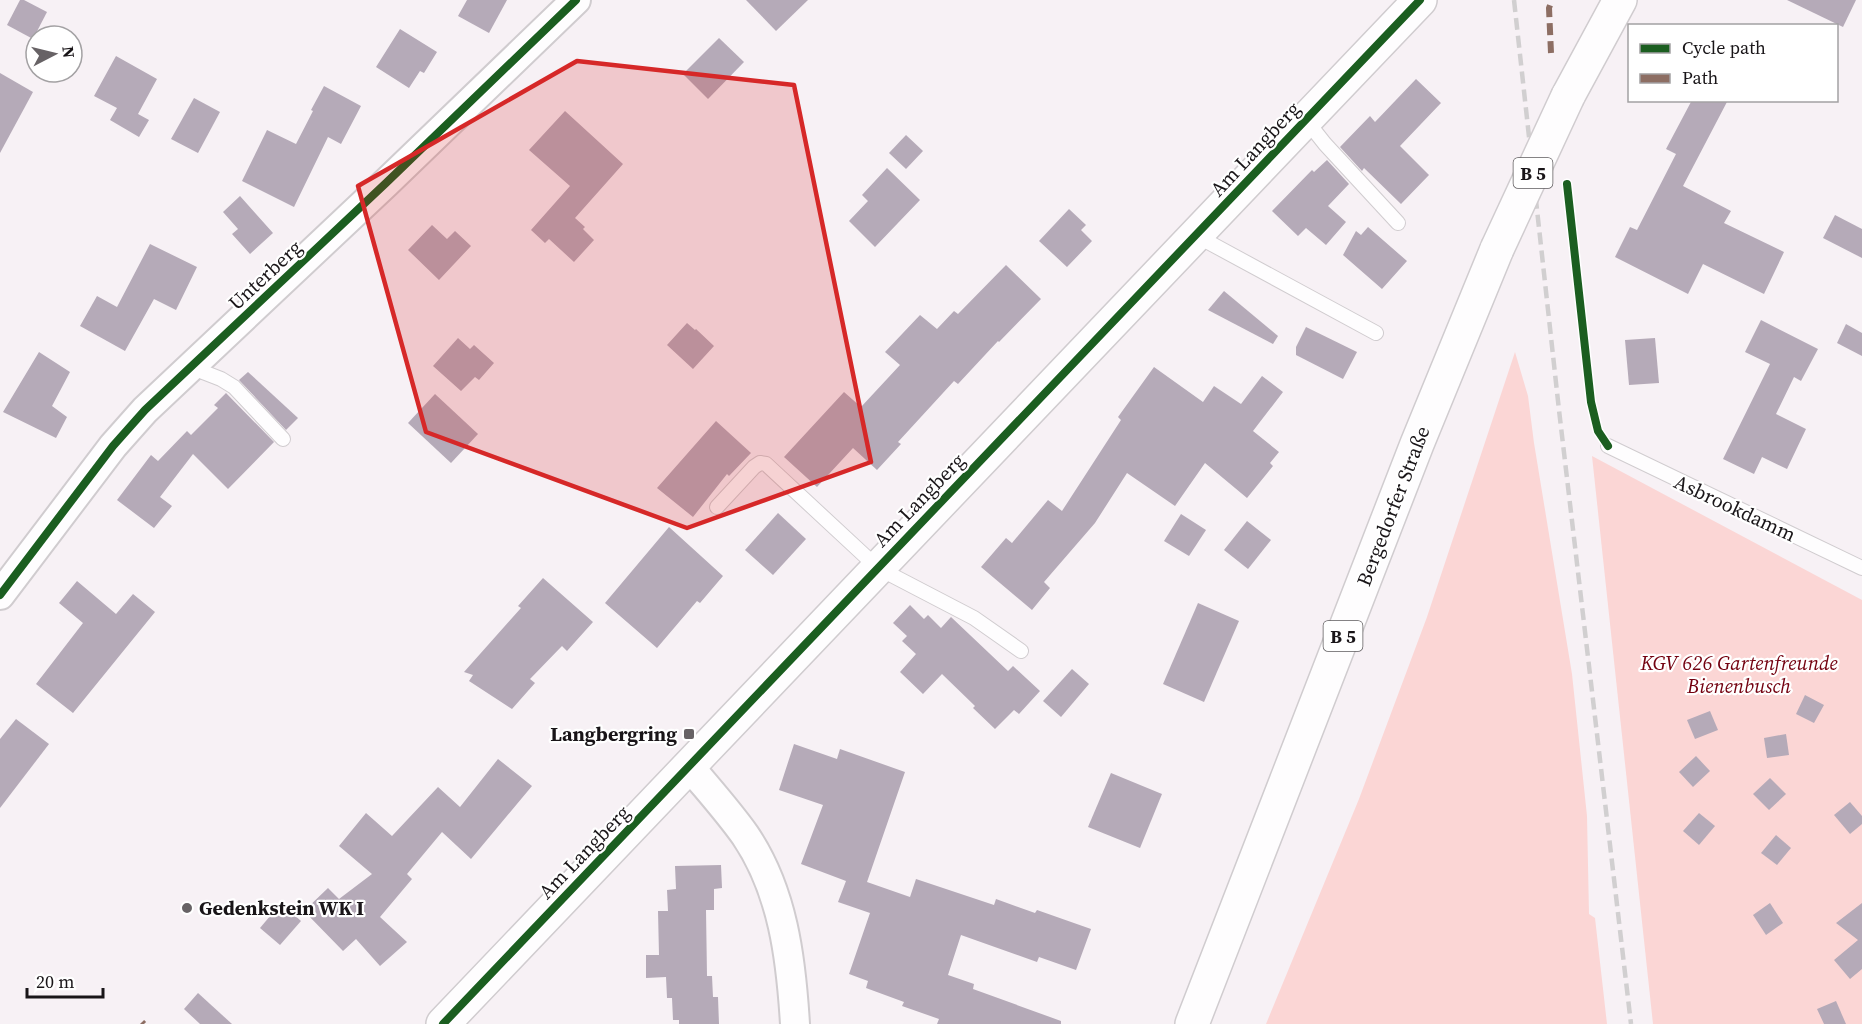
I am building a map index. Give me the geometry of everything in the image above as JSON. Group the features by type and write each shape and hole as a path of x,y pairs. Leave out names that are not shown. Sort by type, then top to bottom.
{"street":[{"name":"Unterberg","path":"0,595 113,446 145,410 576,0"},
{"name":"Am Langberg","path":"443,1024 1420,0"},
{"name":"Bergedorfer Straße","path":"1192,1024 1417,444 1497,249 1568,96 1620,0"},
{"path":"689,766 745,835 768,877 781,915 791,966 795,1024"}],"lane":[{"path":"1306,120 1325,144 1398,223"},
{"path":"1197,236 1376,333"},
{"path":"194,364 203,372 234,387 283,439"},
{"name":"Asbrookdamm","path":"1608,446 1862,568"},
{"path":"717,507 754,467 760,463 766,464 878,568 975,618 1021,651"}],"highlighted area":[{"path":"577,61 794,85 871,462 687,528 426,432 358,186"}],"green space":[{"path":"1515,352 1528,396 1572,674 1587,816 1589,914 1595,918 1607,1024 1266,1024 1359,799 1427,617"},
{"name":"KGV 626 Gartenfreunde Bienenbusch","path":"1592,456 1862,600 1862,1024 1653,1024"}],"building":[{"path":"20,0 47,12 41,24 24,24 24,34 7,25"},
{"path":"467,0 507,0 489,33 458,16"},
{"path":"746,0 808,0 776,31"},
{"path":"1787,0 1856,0 1843,27"},
{"path":"400,29 437,52 424,73 420,71 409,88 376,67"},
{"path":"719,38 744,62 708,99 683,74"},
{"path":"116,56 157,79 138,114 149,120 139,137 110,120 117,108 94,96"},
{"path":"0,73 33,92 0,153"},
{"path":"1416,79 1441,103 1400,146 1429,175 1401,204 1364,168 1362,171 1340,147 1370,116 1375,122"},
{"path":"324,86 361,106 341,144 328,137 294,207 242,181 267,130 296,144"},
{"path":"194,98 220,112 198,153 171,139"},
{"path":"1691,102 1727,102 1683,186 1731,211 1724,223 1784,252 1764,294 1703,264 1688,294 1615,257 1630,227 1637,230 1676,154 1666,149"},
{"path":"565,111 623,164 575,218 594,240 574,262 549,239 545,243 531,230 570,186 529,150"},
{"path":"906,135 923,151 906,169 889,153"},
{"path":"1327,160 1349,184 1328,206 1346,222 1326,245 1306,228 1298,236 1272,211 1312,170 1314,172"},
{"path":"887,168 920,200 875,247 849,221 868,201 862,195"},
{"path":"240,196 273,233 250,254 232,234 238,229 223,212"},
{"path":"1069,209 1086,225 1081,230 1092,241 1067,267 1039,241"},
{"path":"1835,215 1862,229 1862,258 1823,238"},
{"path":"432,225 447,239 455,231 471,246 439,280 408,250"},
{"path":"1368,227 1407,261 1382,289 1343,255 1356,231 1361,235"},
{"path":"150,244 197,267 176,310 154,299 125,351 80,326 97,296 117,307"},
{"path":"1006,265 1041,299 958,384 954,381 898,442 901,444 877,470 853,448 817,487 784,457 844,392 861,407 900,365 885,352 920,315 937,329 954,311 958,314"},
{"path":"1224,291 1278,336 1273,344 1208,310"},
{"path":"1761,320 1818,349 1801,381 1794,377 1776,414 1806,429 1787,469 1762,457 1754,474 1723,459 1770,364 1745,352"},
{"path":"687,323 714,346 693,369 667,345"},
{"path":"1846,324 1862,333 1862,356 1837,343"},
{"path":"1306,327 1357,352 1343,379 1296,355 1296,347"},
{"path":"458,338 470,349 474,345 494,363 479,380 475,377 461,391 433,366"},
{"path":"1655,338 1659,383 1629,385 1625,340"},
{"path":"39,352 70,372 52,406 67,417 56,438 3,412"},
{"path":"1154,367 1203,402 1214,386 1241,404 1262,376 1283,392 1253,431 1279,452 1270,463 1273,466 1247,498 1205,463 1175,506 1127,473 1095,523 1044,582 1050,588 1032,610 981,567 1006,538 1012,543 1048,500 1062,511 1121,420 1118,417"},
{"path":"248,372 298,418 286,430 239,380"},
{"path":"226,393 274,442 228,489 193,454 160,497 172,506 154,528 117,500 151,455 158,461 187,431 191,435 218,408 214,405"},
{"path":"435,394 478,434 451,463 408,423"},
{"path":"716,421 751,453 729,476 727,474 693,517 657,488"},
{"path":"778,513 806,539 773,575 745,550"},
{"path":"1181,514 1206,530 1189,556 1164,541"},
{"path":"1247,521 1271,540 1248,569 1224,550"},
{"path":"669,527 723,576 700,603 697,601 657,648 605,603"},
{"path":"543,578 593,622 567,651 562,646 530,679 535,683 512,709 469,681 473,675 464,672 521,608 518,606"},
{"path":"77,581 116,614 133,594 155,612 73,713 36,684 83,623 59,603"},
{"path":"1198,603 1239,621 1204,702 1163,684"},
{"path":"910,605 924,619 928,615 941,628 951,617 1008,671 1013,666 1040,691 1019,714 1014,710 995,729 942,674 923,694 900,672 916,654 902,641 907,636 893,623"},
{"path":"1072,669 1089,684 1061,717 1043,701"},
{"path":"1805,695 1824,705 1814,723 1796,714"},
{"path":"1710,711 1718,730 1695,739 1687,720"},
{"path":"16,719 49,744 0,808 0,739"},
{"path":"1786,734 1789,755 1767,758 1764,738"},
{"path":"794,744 837,759 840,749 905,772 867,882 910,897 916,879 994,905 996,899 1035,913 1037,910 1091,929 1076,970 1039,957 1037,962 961,935 948,975 974,984 973,989 1061,1021 1061,1024 937,1024 939,1019 902,1006 904,1002 866,988 868,981 849,974 870,913 838,902 846,881 801,864 823,805 779,790"},
{"path":"1696,756 1710,771 1693,787 1679,772"},
{"path":"498,759 532,786 471,859 442,832 407,874 412,879 380,917 407,942 380,966 356,939 343,951 304,911 328,888 339,899 372,874 339,846 366,813 392,836 438,787 460,807"},
{"path":"1111,773 1162,794 1140,848 1088,827"},
{"path":"1770,778 1786,794 1769,810 1753,794"},
{"path":"1850,802 1862,816 1862,824 1850,834 1834,815"},
{"path":"1699,813 1715,826 1699,845 1683,831"},
{"path":"1776,835 1791,848 1777,865 1761,853"},
{"path":"721,865 722,888 714,889 714,910 706,910 707,976 712,976 713,997 718,997 719,1024 679,1024 679,1020 673,1020 672,998 667,998 666,977 646,978 646,955 659,955 658,911 668,911 667,890 676,889 675,866"},
{"path":"281,903 301,921 280,945 260,928"},
{"path":"1770,903 1783,923 1766,935 1753,915"},
{"path":"1862,903 1862,969 1850,979 1834,960 1858,940 1836,923"},
{"path":"198,993 232,1024 200,1024 184,1009"},
{"path":"1836,1001 1846,1024 1824,1024 1817,1009"}],"railway":[{"path":"1514,0 1559,410 1631,1024"}],"marked path":[{"path":"1551,53 1549,8 1552,0"}],"cycle path":[{"path":"0,595 113,446 145,410 576,0"},
{"path":"443,1024 1420,0"},
{"path":"1567,184 1591,402 1598,431 1608,446"}],"place":[{"name":"Langbergring","path":"689,734"},
{"name":"Gedenkstein WK I","path":"187,908"}]}
